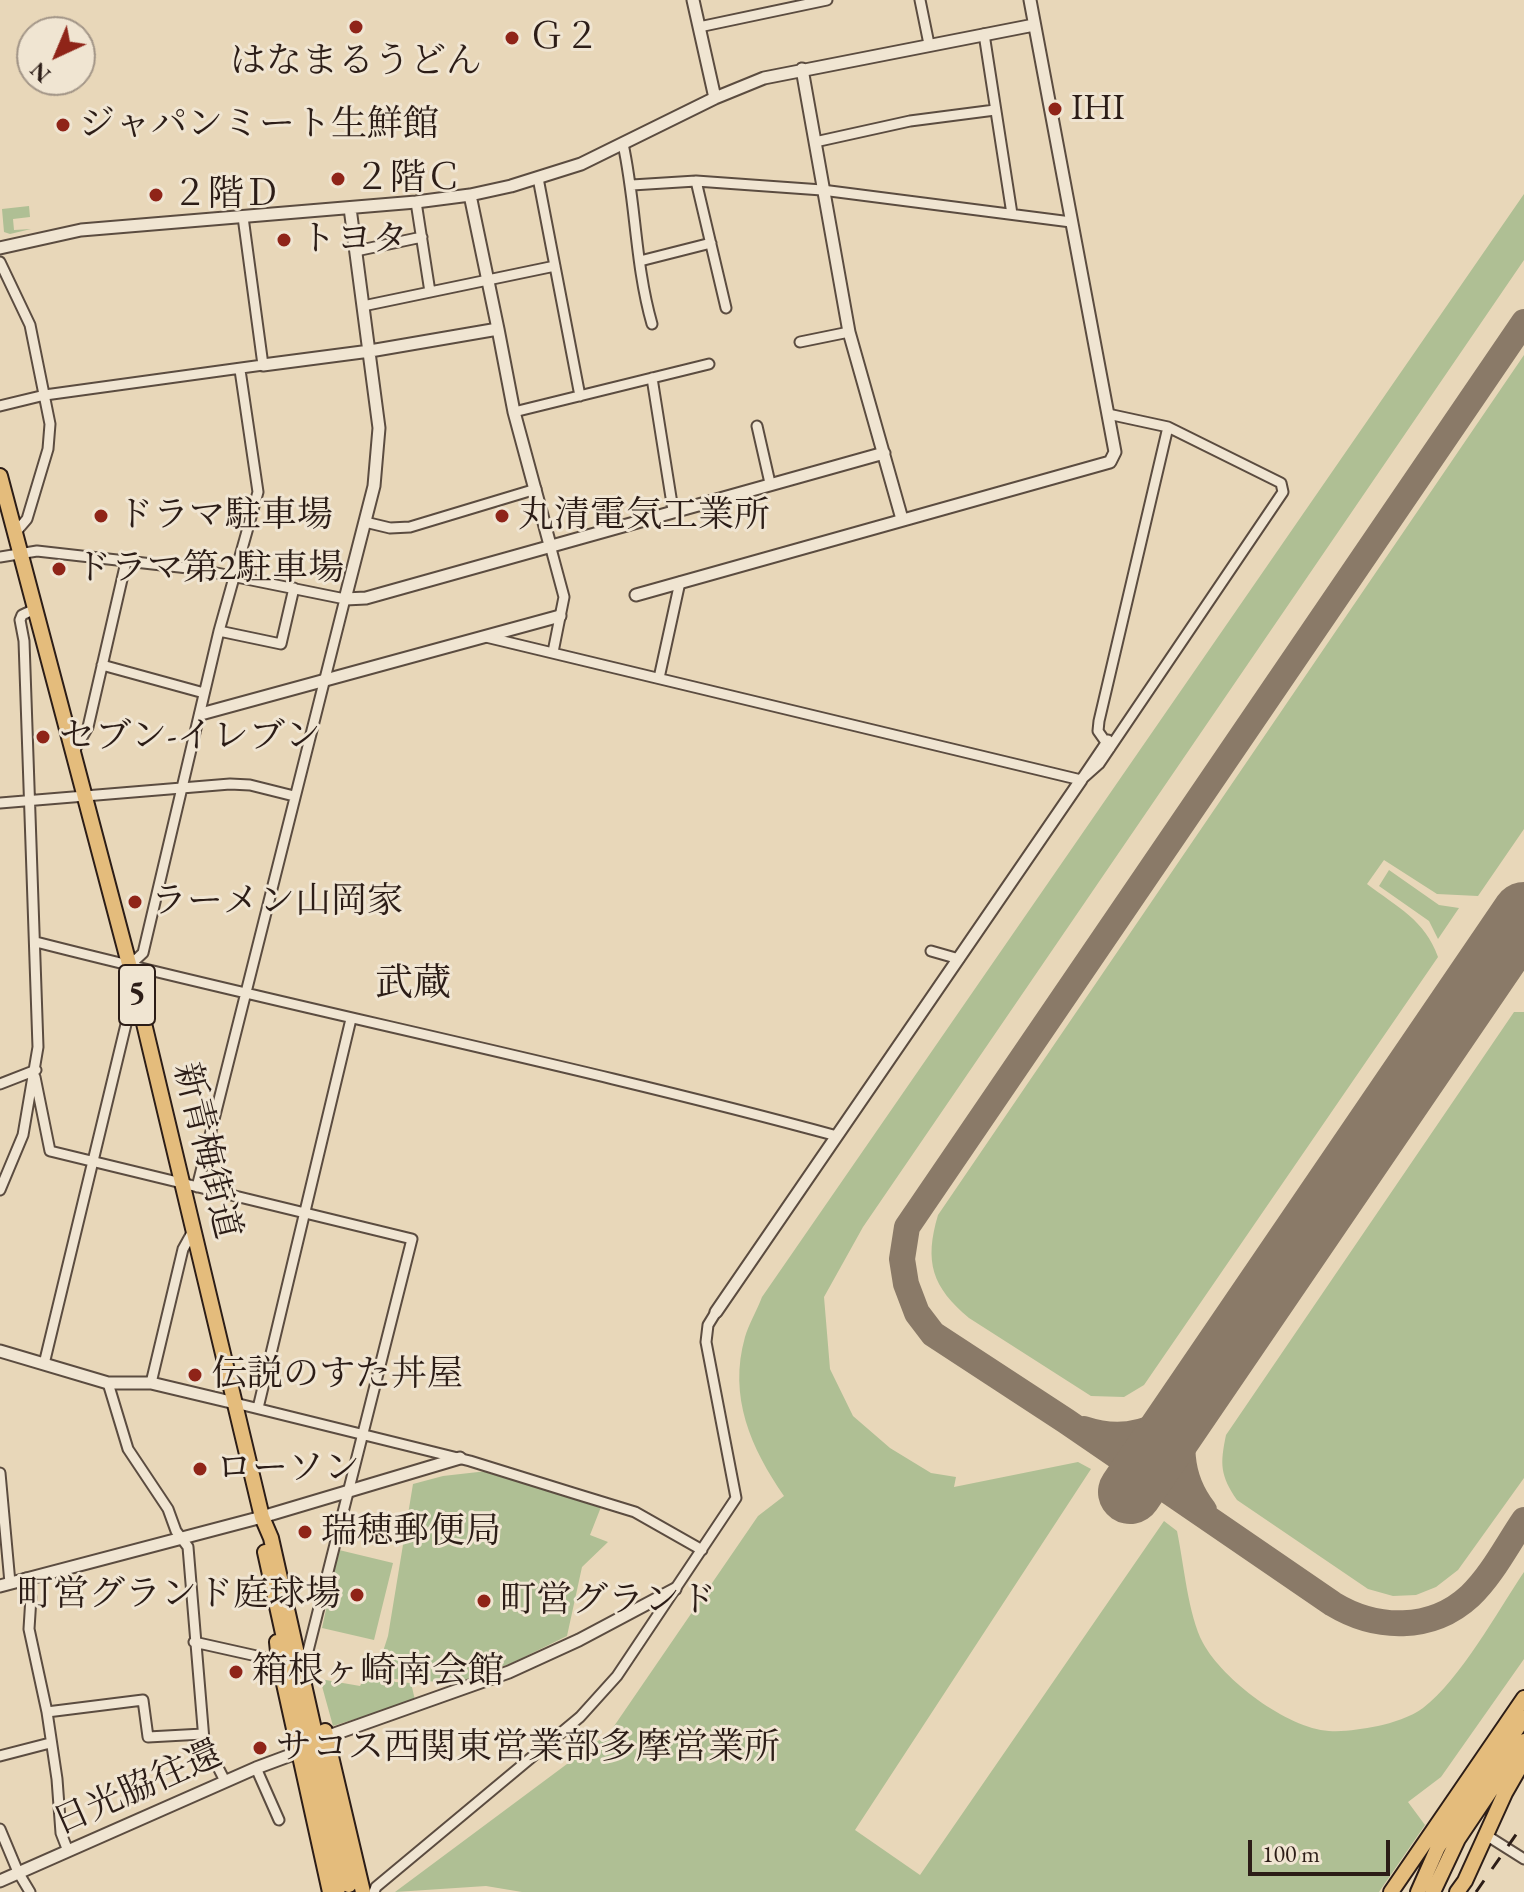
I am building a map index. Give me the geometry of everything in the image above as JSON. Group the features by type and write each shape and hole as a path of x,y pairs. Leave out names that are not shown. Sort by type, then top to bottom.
{"main road":[{"name":"新青梅街道","path":"0,476 190,1185 194,1228 262,1517 262,1540 282,1609 345,1889"},
{"path":"282,1609 302,1633 326,1737 345,1889"},
{"path":"282,1609 279,1661 299,1752 345,1889"},
{"path":"1391,1892 1524,1698"},
{"path":"1418,1892 1438,1847 1524,1718"},
{"path":"1433,1892 1458,1839 1524,1741"},
{"path":"1457,1892 1524,1760"}],"street":[{"path":"693,0 715,98"},
{"path":"699,27 827,0"},
{"path":"920,0 929,44"},
{"path":"636,595 1110,462 1115,452 1030,0"},
{"path":"0,248 81,230 470,195 581,164 715,98 764,78 1034,25"},
{"path":"984,34 1012,214"},
{"path":"802,69 849,332 902,519"},
{"path":"815,142 910,121 995,110"},
{"path":"623,144 652,324"},
{"path":"538,178 580,396"},
{"path":"632,185 696,181 822,190 1071,222"},
{"path":"696,181 726,308"},
{"path":"470,195 514,412 564,597 553,652"},
{"path":"416,202 430,292"},
{"path":"190,1185 247,993 378,459 379,428 350,208"},
{"path":"243,217 263,365"},
{"path":"356,251 422,237"},
{"path":"640,261 711,243"},
{"path":"0,262 30,325 50,424 48,449 27,519 15,533"},
{"path":"363,306 555,266"},
{"path":"0,406 45,395 240,370 498,329"},
{"path":"800,342 849,332"},
{"path":"514,412 709,364"},
{"path":"130,965 143,953 219,631 258,492 240,370"},
{"path":"652,378 673,510"},
{"path":"374,1892 376,1887 580,1717 617,1676 736,1498 706,1342 708,1325 1081,780 1091,773 1108,745 1143,701 1283,492 1281,483 1168,427 1108,414"},
{"path":"757,426 770,483"},
{"path":"1108,745 1098,731 1099,721 1168,427"},
{"path":"0,557 20,553 59,553 197,569 345,599 366,598 884,453"},
{"path":"365,522 390,528 410,527 536,489"},
{"path":"73,753 88,727 126,562"},
{"path":"659,678 680,582"},
{"path":"219,631 281,644 294,588"},
{"path":"0,1190 23,1135 39,1035 24,641 20,620 22,615 35,609"},
{"path":"201,714 560,616"},
{"path":"484,636 1081,780"},
{"path":"102,665 204,693"},
{"path":"0,803 183,787 250,785 294,796"},
{"path":"36,942 837,1136"},
{"path":"931,951 959,959"},
{"path":"44,1364 127,1020 137,994"},
{"path":"258,1408 351,1019"},
{"path":"0,1084 35,1073"},
{"path":"35,1073 50,1151 412,1239 307,1655"},
{"path":"151,1383 183,1249 194,1228"},
{"path":"0,1351 108,1383 151,1383 460,1458 635,1512 702,1550"},
{"path":"108,1383 128,1449 168,1509 176,1531 188,1547 203,1734 225,1781"},
{"path":"0,1473 5,1584 262,1517 460,1458"},
{"path":"26,1578 31,1597 29,1629 47,1712 61,1833 68,1851"},
{"path":"326,1737 509,1672 579,1640 675,1589"},
{"path":"194,1642 279,1661"},
{"path":"47,1712 143,1700 148,1737 203,1734"},
{"path":"0,1756 50,1743"},
{"name":"日光脇往還","path":"0,1881 225,1781 299,1752"},
{"path":"256,1768 279,1820"},
{"path":"0,1829 30,1892"},
{"path":"1486,1835 1524,1859"}],"green space":[{"path":"1524,194 1524,260 863,1227 824,1297 830,1369 853,1416 890,1448 931,1473 956,1477 954,1487 1078,1462 1091,1469 855,1830 920,1875 1164,1521 1177,1531 1194,1618 1212,1657 1241,1686 1276,1712 1312,1728 1329,1731 1383,1725 1423,1708 1451,1681 1524,1572 1524,1659 1441,1777 1408,1802 1425,1825 1379,1892 522,1892 486,1886 395,1892 610,1732 758,1516 784,1496 753,1440 741,1401 740,1359 747,1332 762,1297"},
{"path":"29,206 30,217 13,219 14,230 31,229 10,234 4,232 2,209"},
{"path":"1524,355 1524,829 1478,896 1437,894 1384,860 1367,884 1418,924 1438,957 1144,1385 1124,1397 1091,1396 956,1307 934,1272 932,1247 938,1215"},
{"path":"1389,870 1439,905 1459,908 1438,939 1429,921 1379,886"},
{"path":"1514,1012 1524,1012 1524,1478 1458,1570 1436,1587 1416,1595 1393,1596 1368,1589 1237,1500 1223,1469 1226,1435"},
{"name":"町営グランド","path":"487,1471 601,1507 590,1535 608,1542 582,1567 567,1636 512,1663 457,1683 394,1679 379,1664 388,1636 413,1484 443,1476"},
{"name":"町営グランド庭球場","path":"339,1550 393,1563 374,1640 322,1628"},
{"path":"374,1661 395,1682 411,1683 415,1700 333,1726 320,1679 360,1686"}],"taxiway":[{"path":"1524,322 907,1227 902,1259 906,1284 917,1313 933,1334 1350,1613 1367,1619 1403,1623 1421,1621 1455,1608 1485,1579 1524,1520"},
{"path":"1084,1429 1116,1435 1146,1430 1173,1416 1197,1394"},
{"path":"1194,1401 1184,1429 1183,1457 1189,1485 1204,1510"}],"runway":[{"path":"1130,1492 1524,914"}],"railway":[{"path":"1476,1892 1524,1823"}],"place":[{"name":"はなまるうどん","path":"356,27"},
{"name":"Ｇ２","path":"512,38"},
{"name":"IHI","path":"1055,109"},
{"name":"ジャパンミート生鮮館","path":"63,125"},
{"name":"２階Ｃ","path":"338,179"},
{"name":"２階Ｄ","path":"156,195"},
{"name":"トヨタ","path":"284,240"},
{"name":"ドラマ駐車場","path":"101,516"},
{"name":"丸清電気工業所","path":"502,516"},
{"name":"ドラマ第2駐車場","path":"59,569"},
{"name":"セブン-イレブン","path":"43,737"},
{"name":"ラーメン山岡家","path":"135,902"},
{"name":"伝説のすた丼屋","path":"195,1375"},
{"name":"ローソン","path":"200,1469"},
{"name":"瑞穂郵便局","path":"305,1532"},
{"name":"町営グランド庭球場","path":"357,1595"},
{"name":"町営グランド","path":"484,1601"},
{"name":"箱根ヶ崎南会館","path":"236,1672"},
{"name":"サコス西関東営業部多摩営業所","path":"260,1748"}],"district":[{"name":"武蔵","path":"413,985"}]}
